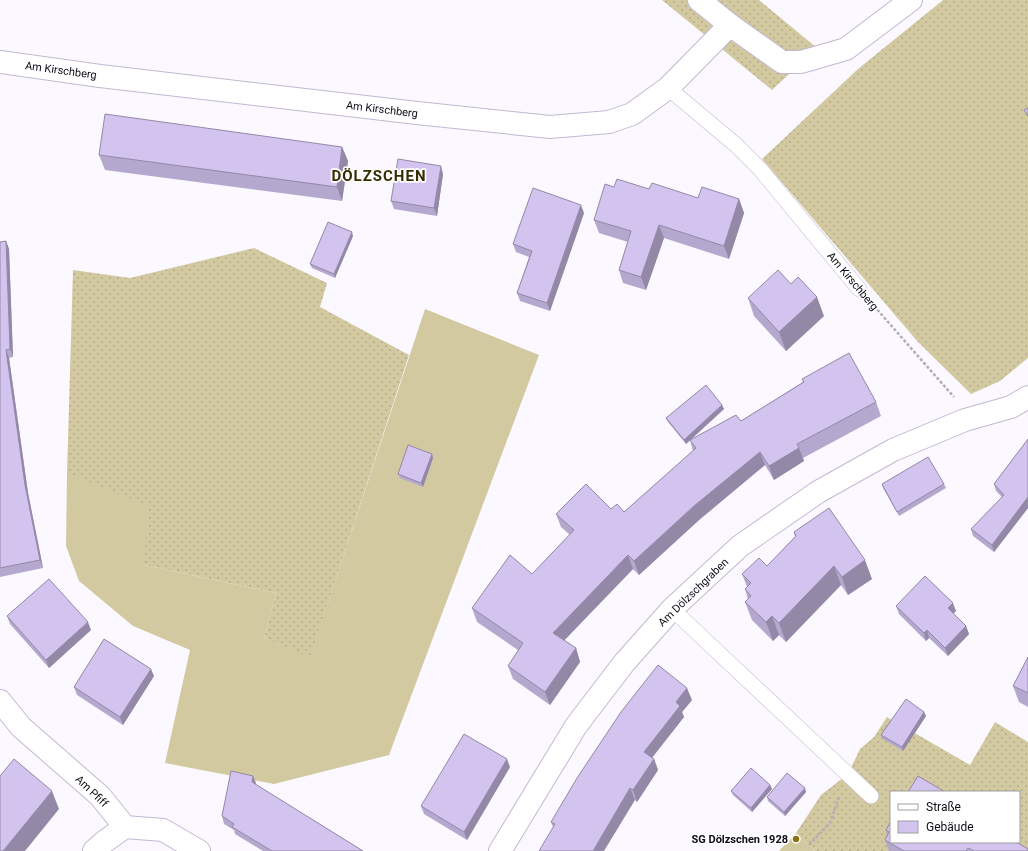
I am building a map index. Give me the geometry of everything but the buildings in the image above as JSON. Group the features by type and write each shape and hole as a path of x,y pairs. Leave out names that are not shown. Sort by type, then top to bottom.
{"street":[{"path":"699,0 730,25 782,62 801,62 846,49 911,0"},
{"name":"Am Kirschberg","path":"0,62 100,76 550,127 609,122 632,114 668,88 730,25"},
{"name":"Am Dölzschgraben","path":"500,851 576,726 624,663 672,609 740,546 818,492 893,450 965,420 1022,406"},
{"name":"Am Pfiff","path":"0,701 21,727 100,796 125,827"},
{"path":"94,851 125,827 163,830 199,851"}],"lane":[{"name":"Am Kirschberg","path":"668,88 736,145 760,169 859,289"},
{"path":"672,609 871,796"}],"path":[{"name":"Am Kirschberg","path":"859,289 957,400 965,420"},
{"path":"809,845 830,823 848,774"}],"shaded area":[{"path":"662,0 759,0 817,48 772,90"},
{"path":"943,0 1028,0 1028,358 1000,381 971,394 918,342 762,159 858,69"},
{"path":"254,248 327,283 320,307 409,355 310,658 264,638 276,593 144,565 67,473 73,270 130,278"},
{"path":"425,309 539,355 389,755 274,784 165,763 190,650 133,626 79,581 66,546 67,473 149,506 144,565 276,593 264,638 310,657"},
{"path":"887,717 970,765 995,722 1028,742 1028,851 815,851 796,833 821,795 848,774 860,749 874,737"},
{"name":"SG Dölzschen 1928","path":"796,833 815,851 779,851"}],"place":[{"name":"SG Dölzschen 1928","path":"796,839"}],"district":[{"name":"DÖLZSCHEN","path":"379,176"}]}
